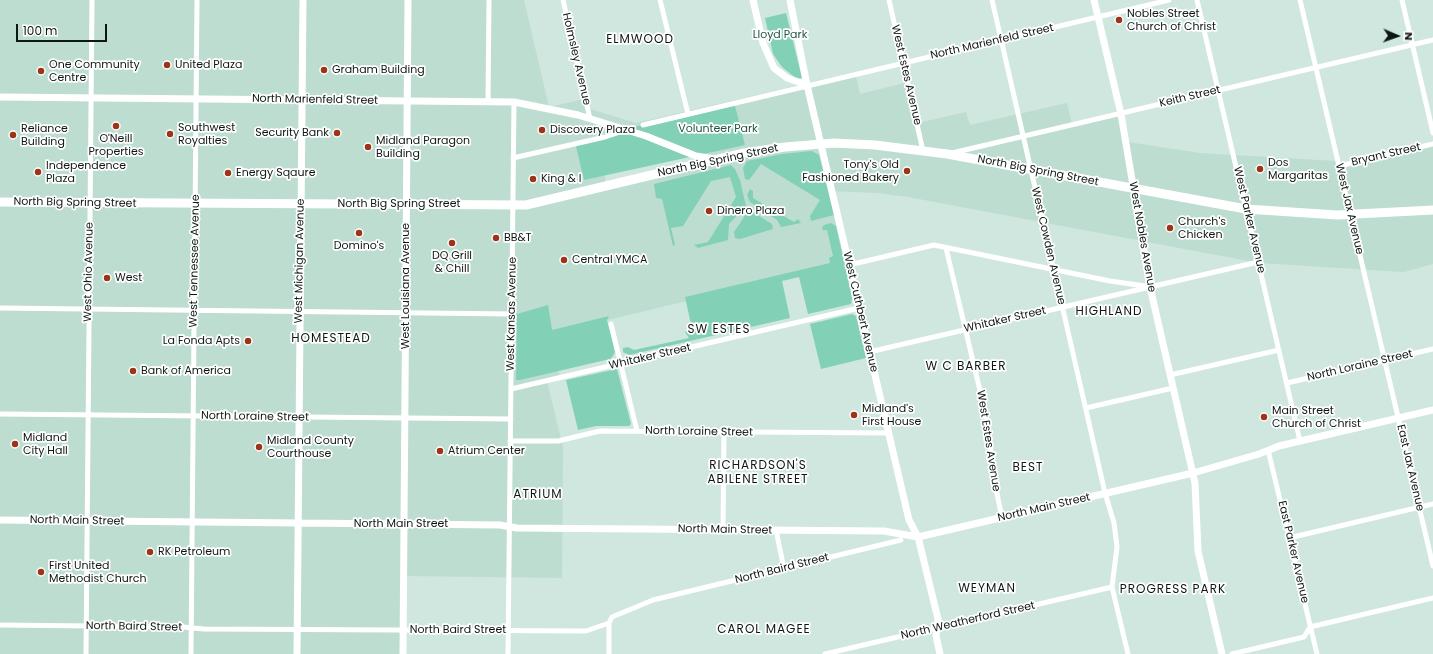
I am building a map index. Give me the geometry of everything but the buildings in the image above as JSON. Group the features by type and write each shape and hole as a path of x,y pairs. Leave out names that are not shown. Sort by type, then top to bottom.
{"highway":[{"name":"North Big Spring Street","path":"0,202 526,205 716,159 785,146 820,143 875,145 947,154 1246,209 1299,214 1350,214 1433,210"}],"street":[{"name":"West Ohio Avenue","path":"86,654 92,0"},
{"name":"West Tennessee Avenue","path":"191,654 197,0"},
{"name":"West Michigan Avenue","path":"297,654 303,0"},
{"name":"West Louisiana Avenue","path":"403,654 408,0"},
{"path":"488,102 489,0"},
{"name":"Holmsley Avenue","path":"562,0 590,119"},
{"path":"660,0 688,114"},
{"path":"753,0 763,43 774,68 787,78 807,86"},
{"name":"West Cuthbert Avenue","path":"790,0 807,86 888,433 909,520 918,537 938,620 936,636 940,654"},
{"name":"West Estes Avenue","path":"889,0 924,151"},
{"name":"West Cowden Avenue","path":"992,0 1116,538 1116,558 1112,587"},
{"name":"West Nobles Avenue","path":"1094,0 1121,114 1150,287 1193,472 1195,483 1198,551 1222,654"},
{"name":"North Marienfeld Street","path":"643,125 1169,0"},
{"name":"West Parker Avenue","path":"1197,0 1300,441"},
{"name":"West Jax Avenue","path":"1300,0 1398,418"},
{"path":"1402,0 1433,133"},
{"name":"Keith Street","path":"947,154 1433,40"},
{"name":"North Marienfeld Street","path":"0,97 514,102 553,109 590,119 626,130 696,156 716,159"},
{"name":"West Kansas Avenue","path":"508,654 514,102"},
{"path":"513,158 605,137 626,130"},
{"name":"Bryant Street","path":"1339,166 1433,144"},
{"path":"849,264 934,245 1150,287"},
{"name":"West Estes Avenue","path":"946,248 987,420 994,479 1002,518"},
{"name":"Whitaker Street","path":"869,352 1258,262"},
{"path":"0,308 512,314"},
{"name":"Whitaker Street","path":"511,390 859,308"},
{"path":"611,324 637,431"},
{"name":"North Loraine Street","path":"1287,383 1433,349"},
{"path":"1170,375 1279,350"},
{"path":"1086,408 1173,388"},
{"name":"North Main Street","path":"0,520 404,524 509,526 517,528 884,531 918,537 1193,472 1300,441 1433,410"},
{"name":"North Loraine Street","path":"0,414 511,419"},
{"name":"East Jax Avenue","path":"1398,418 1433,566"},
{"name":"North Loraine Street","path":"510,441 558,441 600,431 888,433"},
{"path":"723,530 724,432"},
{"name":"East Parker Avenue","path":"1268,450 1317,654"},
{"path":"1289,538 1433,504"},
{"path":"776,530 784,569"},
{"name":"North Baird Street","path":"0,625 297,630 586,631 609,623 612,617 653,600 901,540"},
{"path":"1112,587 1128,654"},
{"name":"North Weatherford Street","path":"825,654 1112,587"},
{"path":"1232,654 1304,637 1310,627 1433,598"},
{"path":"609,623 609,654"}],"shaded area":[{"path":"0,0 524,0 549,107 584,99 587,108 636,123 855,72 860,94 908,82 918,123 966,112 970,125 1067,103 1072,124 1124,113 1128,142 1200,153 1353,162 1433,143 1433,264 1404,272 1259,263 908,197 877,193 832,191 848,262 550,334 560,378 547,381 563,447 562,578 404,576 403,654 0,654","holes":["596,140 698,157 699,164 607,186"]}],"green space":[{"name":"Lloyd Park","path":"786,13 802,78 797,79 782,67 773,54 765,18"},
{"name":"Volunteer Park","path":"734,102 745,145 584,180 575,142"},
{"path":"812,151 819,155 834,215 811,221 810,216 820,200 761,164 749,180 745,179 743,168 747,161 782,154"},
{"path":"731,165 735,169 740,180 746,206 729,224 728,240 698,248 694,245 708,242 736,197 730,177 711,181 683,226 671,228 675,245 673,246 662,199 656,198 654,184"},
{"path":"750,189 753,191 753,198 794,222 798,219 801,223 781,227 777,220 750,202 747,195"},
{"path":"751,211 772,224 773,229 740,239 735,238 734,232 746,214"},
{"path":"831,223 836,226 852,298 851,304 808,314 799,277 782,281 790,318 629,355 623,352 623,348 628,347 634,350 689,338 685,332 692,329 685,297 830,263 829,258 833,256 827,230 823,230 822,228 824,225"},
{"path":"548,305 552,330 609,316 607,320 615,352 613,356 610,359 516,380 517,314"},
{"path":"852,314 856,316 866,358 821,369 810,324"},
{"path":"617,369 631,424 629,426 596,426 578,430 566,380"}],"place":[{"name":"Nobles Street Church of Christ","path":"1119,20"},
{"name":"United Plaza","path":"167,65"},
{"name":"Graham Building","path":"324,70"},
{"name":"One Community Centre","path":"41,71"},
{"name":"O'Neill Properties","path":"116,126"},
{"name":"Discovery Plaza","path":"542,130"},
{"name":"Security Bank","path":"337,133"},
{"name":"Southwest Royalties","path":"170,134"},
{"name":"Reliance Building","path":"13,135"},
{"name":"Midland Paragon Building","path":"368,147"},
{"name":"Dos Margaritas","path":"1260,169"},
{"name":"Tony's Old Fashioned Bakery","path":"907,171"},
{"name":"Independence Plaza","path":"38,172"},
{"name":"Energy Sqaure","path":"228,173"},
{"name":"King & I","path":"533,179"},
{"name":"Dinero Plaza","path":"709,211"},
{"name":"Church's Chicken","path":"1170,228"},
{"name":"Domino's","path":"359,233"},
{"name":"BB&T","path":"496,238"},
{"name":"DQ Grill & Chill","path":"452,243"},
{"name":"Central YMCA","path":"564,260"},
{"name":"West","path":"107,278"},
{"name":"La Fonda Apts","path":"248,341"},
{"name":"Bank of America","path":"133,371"},
{"name":"Midland's First House","path":"854,415"},
{"name":"Main Street Church of Christ","path":"1264,417"},
{"name":"Midland City Hall","path":"15,444"},
{"name":"Midland County Courthouse","path":"259,447"},
{"name":"Atrium Center","path":"440,451"},
{"name":"RK Petroleum","path":"150,552"},
{"name":"First United Methodist Church","path":"41,572"}],"district":[{"name":"ELMWOOD","path":"640,40"},
{"name":"HIGHLAND","path":"1109,312"},
{"name":"SW ESTES","path":"719,330"},
{"name":"HOMESTEAD","path":"331,339"},
{"name":"W C BARBER","path":"966,367"},
{"name":"BEST","path":"1028,468"},
{"name":"RICHARDSON'S ABILENE STREET","path":"758,473"},
{"name":"ATRIUM","path":"538,495"},
{"name":"WEYMAN","path":"987,589"},
{"name":"PROGRESS PARK","path":"1173,590"},
{"name":"CAROL MAGEE","path":"764,630"}]}
